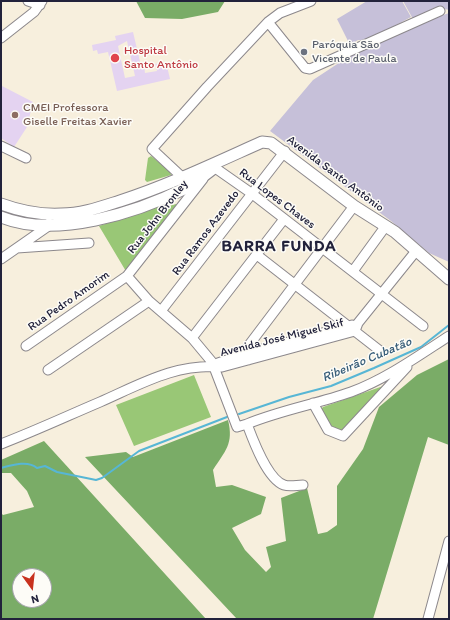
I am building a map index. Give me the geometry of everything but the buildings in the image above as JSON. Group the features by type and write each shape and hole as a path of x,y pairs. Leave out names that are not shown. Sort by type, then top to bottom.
{"main road":[{"name":"Avenida Santo Antônio","path":"1,217 11,221 47,227 94,221 143,205 214,166 262,142 271,143 285,151 354,206 395,232 449,279"},
{"name":"Avenida Santo Antônio","path":"1,204 19,210 54,214 90,211 184,182"},
{"name":"Avenida Santo Antônio","path":"425,258 449,269"}],"street":[{"path":"28,1 41,3"},
{"path":"184,182 152,149 207,87 268,22 280,13 311,1"},
{"path":"1,38 41,3"},
{"path":"268,22 305,68 310,69 440,11"},
{"path":"1,146 26,158"},
{"name":"Rua Ramos Azevedo","path":"161,311 285,151"},
{"name":"Rua Lopes Chaves","path":"214,166 423,326"},
{"name":"Rua John Bronley","path":"127,276 214,166"},
{"path":"248,356 249,345 354,206"},
{"path":"1,259 47,227 54,214"},
{"path":"192,338 284,220"},
{"path":"353,271 385,227"},
{"path":"17,248 89,243"},
{"path":"354,327 416,250"},
{"path":"257,254 354,327 380,350"},
{"path":"127,276 149,301 192,338 214,366 237,427 240,428 266,416 353,391 412,361 449,336"},
{"name":"Rua Pedro Amorim","path":"26,346 127,276"},
{"path":"48,370 149,301"},
{"name":"Avenida José Miguel Skif","path":"214,366 221,361 248,356 354,327"},
{"path":"313,403 328,430 341,436 345,436 412,361"},
{"path":"1,444 35,431 166,372 185,368 214,366"},
{"path":"247,424 258,454 282,485 303,485"},
{"path":"428,619 449,541"}],"shaded area":[{"path":"367,1 402,1 411,17 369,40 358,40 350,45 337,19"},
{"path":"403,1 449,1 449,10 436,7 413,19"},
{"path":"449,13 449,262 429,253 391,221 270,131 313,80 357,51 404,29"},
{"name":"Hospital Santo Antônio","path":"133,32 141,66 144,66 145,73 157,71 155,64 166,62 170,79 117,91 108,52 98,54 97,50 93,51 92,45 116,40 115,36","holes":["127,41 135,76 125,78 118,46"]},
{"name":"CMEI Professora Giselle Freitas Xavier","path":"2,86 33,102 27,127 14,147 1,138"}],"green space":[{"path":"136,1 225,1 218,12 182,19 145,18"},
{"path":"151,156 170,171 171,175 147,182 145,180 148,158"},
{"path":"165,204 166,207 176,204 177,209 127,273 99,226"},
{"path":"449,359 449,445 428,437 373,619 237,619 85,457 126,452 133,457 228,420 230,428 229,441 225,452 213,470 216,487 232,485 266,497 261,514 232,528 245,550 266,572 271,567 266,547 286,541 281,498 307,488 318,534 327,532 337,525 337,486 363,449 379,407 417,375"},
{"path":"194,375 211,417 134,446 116,405"},
{"path":"389,384 346,433 331,430 320,410 323,407"},
{"path":"44,441 206,619 1,619 1,513 3,515 34,507 27,491 11,473 1,473 1,460"}],"waterway":[{"name":"Ribeirão Cubatão","path":"239,414 289,397 331,386 374,368 421,347 449,325"},
{"name":"Ribeirão Cubatão","path":"1,468 20,464 29,464 37,468 45,466 57,472 96,480 102,478 139,451 227,417"}],"place":[{"name":"Paróquia São Vicente de Paula","path":"304,52"},
{"name":"Hospital Santo Antônio","path":"115,58"},
{"name":"CMEI Professora Giselle Freitas Xavier","path":"15,115"}],"district":[{"name":"BARRA FUNDA","path":"279,247"}]}
